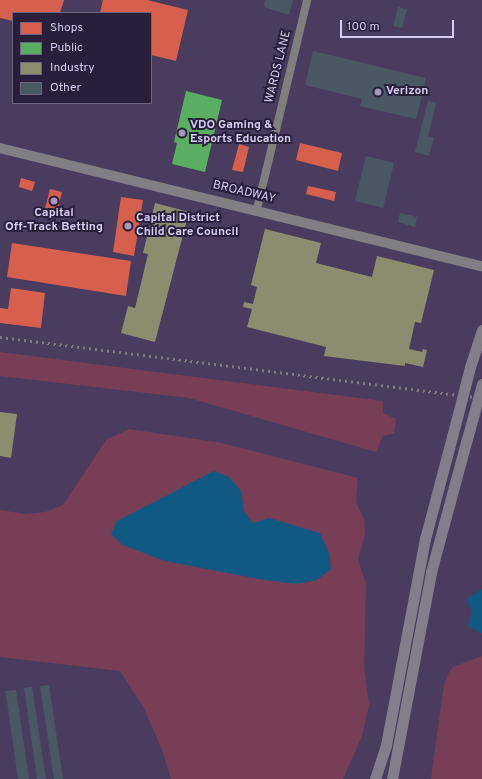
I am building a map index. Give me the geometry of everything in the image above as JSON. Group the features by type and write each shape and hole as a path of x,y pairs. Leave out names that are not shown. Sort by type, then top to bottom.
{"highway":[{"path":"392,779 401,694 424,546 470,367 482,330"},
{"path":"384,779 401,694 440,533 482,384"},
{"path":"375,779 401,694"},
{"path":"397,779 401,694"}],"main road":[{"name":"BROADWAY","path":"0,148 257,209 482,266"}],"street":[{"name":"WARDS LANE","path":"257,209 308,0"}],"shaded area":[{"path":"0,352 383,401 383,413 396,419 394,433 383,436 376,452 189,398 0,376"},
{"path":"129,429 222,443 358,478 356,502 364,519 365,535 358,560 366,584 364,667 369,705 362,736 343,779 171,779 162,750 144,708 120,671 0,657 0,510 25,514 45,512 63,505 106,440"},
{"path":"482,656 482,779 431,779 444,684 453,667"}],"water":[{"path":"214,471 229,477 241,491 244,511 253,523 269,518 320,533 329,553 331,569 317,580 296,584 258,579 165,561 123,545 111,534 117,521"},
{"path":"482,589 482,633 468,626 472,612 467,599"}],"building: Shops":[{"path":"0,0 64,0 60,12 12,12 12,21 0,18"},
{"path":"103,0 147,0 188,10 176,61 152,55 152,12 100,12"},
{"path":"300,143 342,153 338,171 296,160"},
{"path":"239,144 249,147 243,172 232,170"},
{"path":"21,178 35,182 32,191 19,187"},
{"path":"308,186 336,192 334,201 306,194"},
{"name":"Capital Off-Track Betting","path":"50,189 62,192 57,212 45,209"},
{"name":"Capital District Child Care Council","path":"121,197 143,200 134,256 113,252"},
{"path":"12,243 131,261 126,296 7,277"},
{"path":"11,288 45,293 41,328 0,323 0,308 8,309"}],"building: Public":[{"path":"186,91 222,100 205,172 172,164 177,143 174,142"}],"building: Industry":[{"path":"155,203 189,212 155,342 121,333 128,306 135,308 148,254 143,253"},
{"path":"265,229 321,243 316,263 372,277 377,256 434,270 421,323 415,322 409,349 422,352 423,349 427,350 423,367 405,363 405,366 324,356 326,347 247,327 252,309 243,307 244,302 253,304 257,287 251,285"},
{"path":"0,412 17,414 11,458 0,456"}],"building: Other":[{"path":"265,0 293,0 289,15 264,7"},
{"path":"398,7 407,9 402,28 393,26"},
{"name":"Verizon","path":"313,51 426,78 416,119 360,106 362,99 305,85"},
{"path":"428,101 436,103 428,137 434,138 429,156 415,152"},
{"path":"366,156 394,163 383,208 355,201"},
{"path":"400,213 417,217 415,227 398,222"},
{"path":"49,685 63,779 54,779 40,686"},
{"path":"32,687 46,779 37,779 24,688"},
{"path":"16,690 29,779 18,779 5,691"}],"railway":[{"path":"0,337 482,398"}],"place":[{"name":"Verizon","path":"378,92"},
{"name":"VDO Gaming & Esports Education","path":"182,133"},
{"name":"Capital Off-Track Betting","path":"54,201"},
{"name":"Capital District Child Care Council","path":"128,226"}]}
